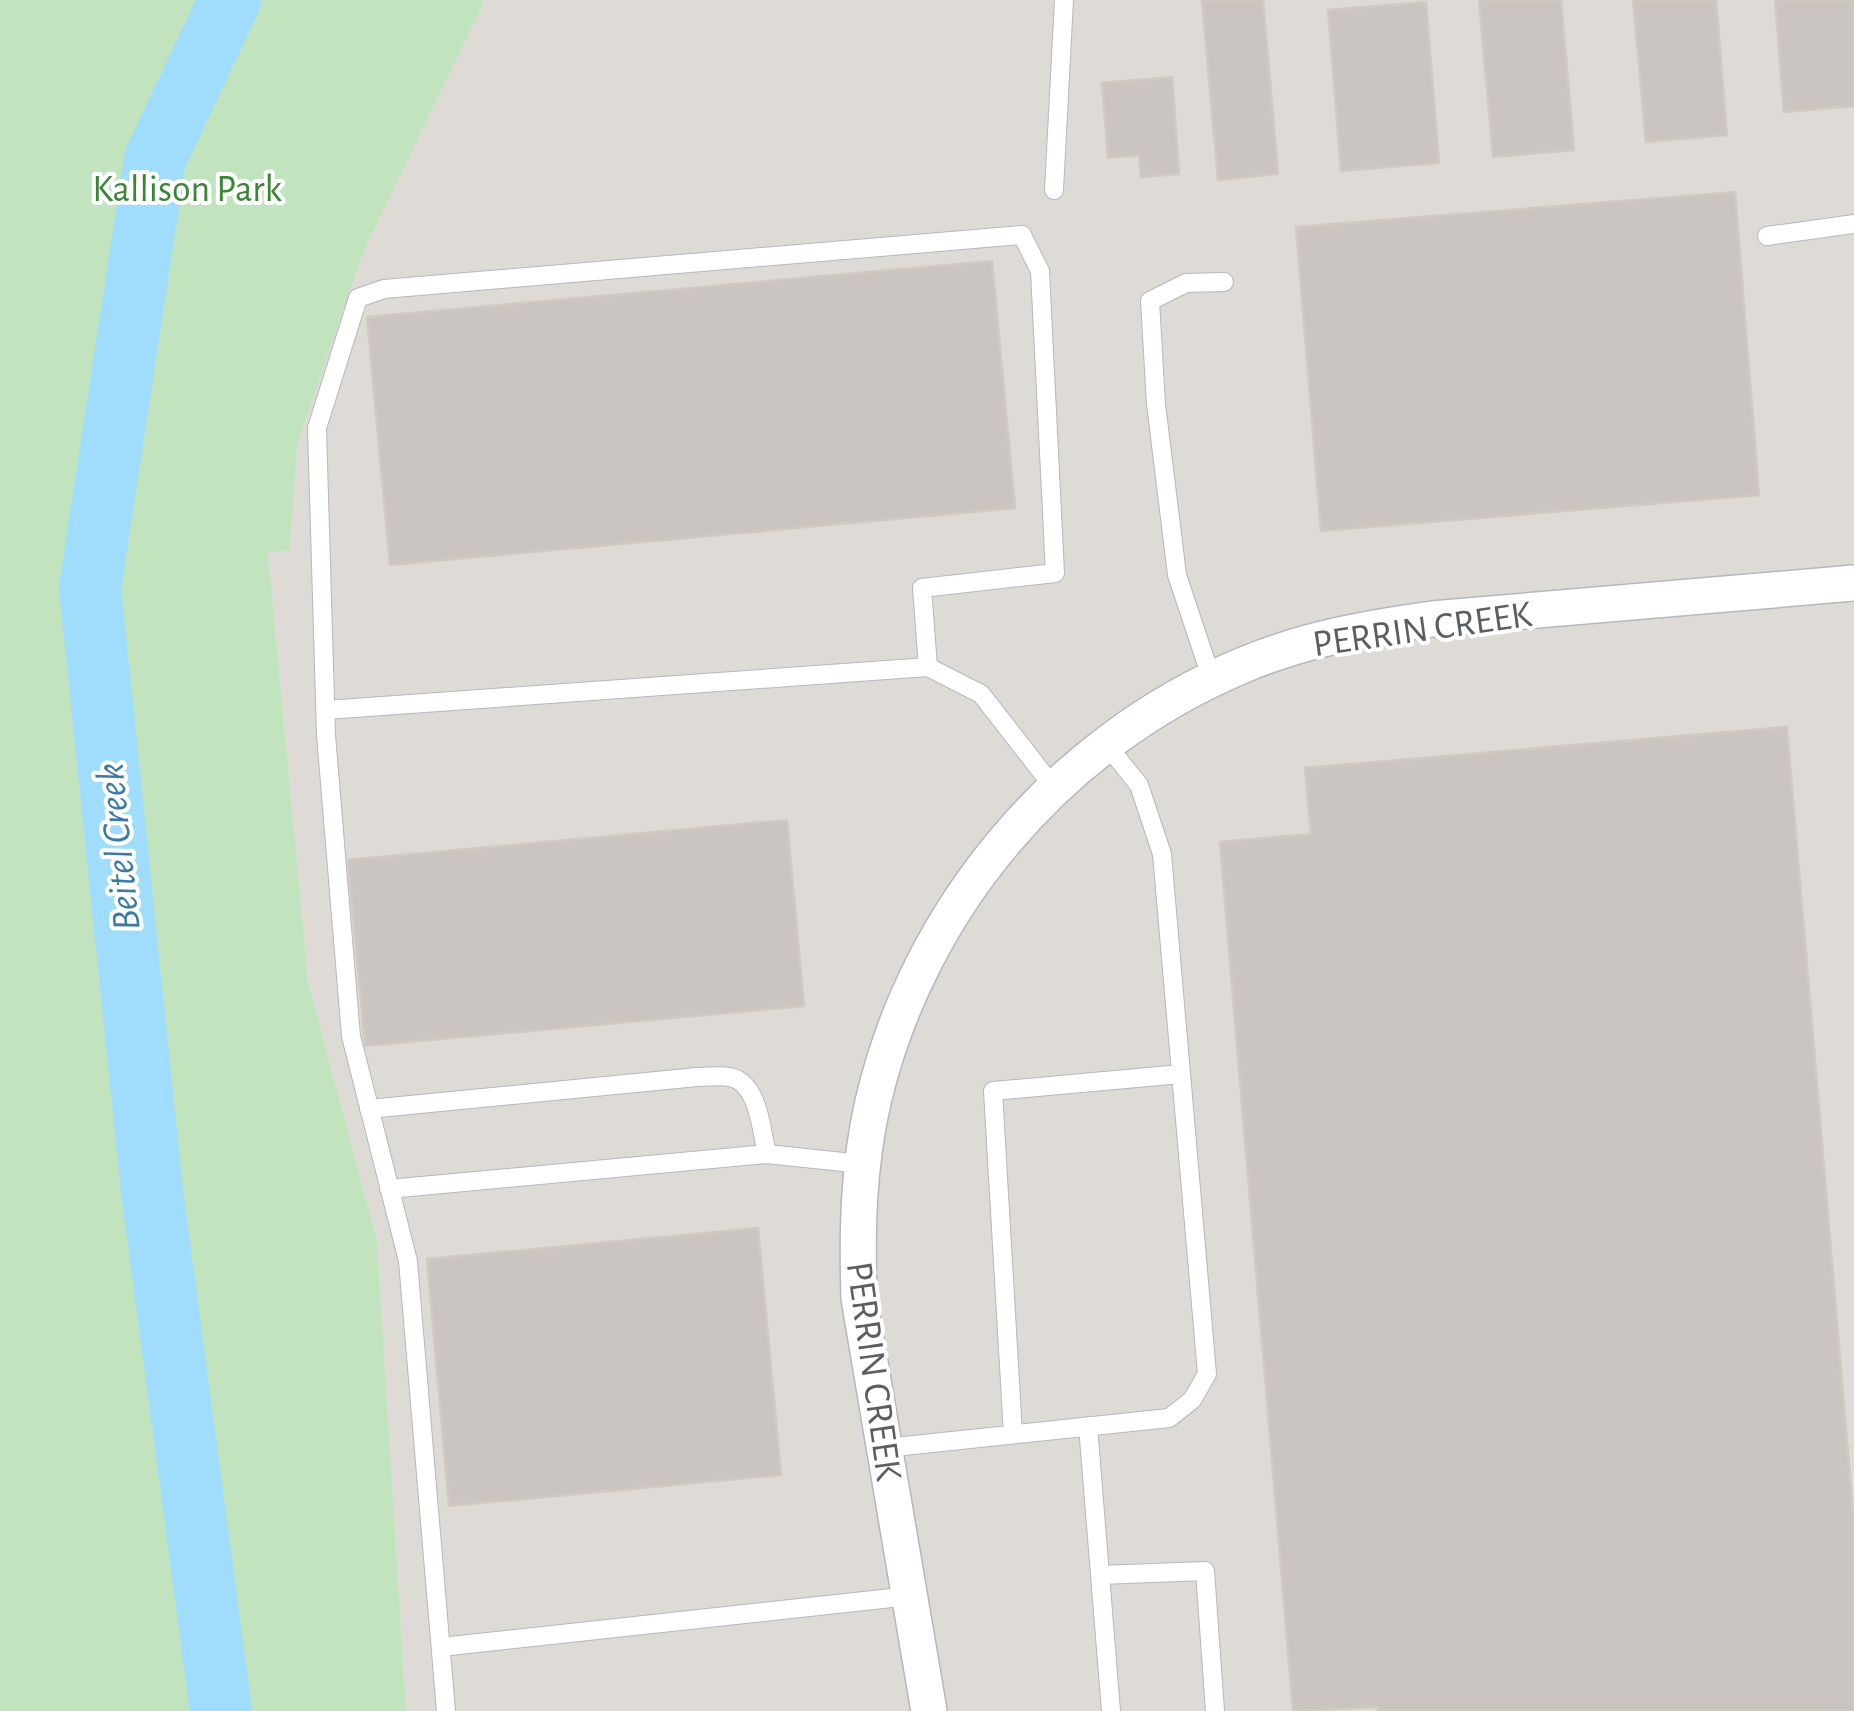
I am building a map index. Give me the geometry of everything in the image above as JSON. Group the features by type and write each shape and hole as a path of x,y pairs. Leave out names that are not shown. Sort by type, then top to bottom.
{"street":[{"name":"PERRIN CREEK","path":"929,1711 859,1298 857,1232 862,1164 873,1102 892,1038 916,978 947,919 984,865 1026,815 1106,744 1182,694 1302,644 1366,628 1432,618 1854,582"}],"lane":[{"path":"1054,190 1064,0"},
{"path":"1767,236 1854,224"},
{"path":"446,1711 408,1261 351,1036 326,710 317,428 358,298 384,289 1022,235 1040,271 1055,572 922,588 928,667"},
{"path":"1212,680 1177,575 1156,404 1150,301 1186,283 1224,282"},
{"path":"326,710 928,667 981,694 1054,788"},
{"path":"885,1448 1169,1418 1192,1400 1208,1374 1162,854 1140,784 1106,744"},
{"path":"1014,1434 994,1091 1181,1074"},
{"path":"369,1108 729,1077 744,1083 753,1097 768,1154"},
{"path":"389,1189 768,1154 862,1164"},
{"path":"1088,1426 1111,1711"},
{"path":"1100,1574 1205,1571 1215,1711"},
{"path":"441,1646 910,1596"}],"shaded area":[{"path":"485,0 1854,0 1854,1711 406,1711 377,1241 308,981 268,551 290,550 297,445 363,253"}],"green space":[{"name":"Kallison Park","path":"0,0 485,0 363,253 297,445 290,550 268,552 308,981 377,1241 406,1711 0,1711"}],"building":[{"path":"1202,0 1263,0 1278,174 1218,180"},
{"path":"1479,0 1561,0 1574,150 1493,157"},
{"path":"1633,0 1716,0 1727,135 1646,142"},
{"path":"1775,0 1854,0 1854,106 1784,112"},
{"path":"1426,2 1439,163 1341,171 1328,10"},
{"path":"1172,77 1179,174 1141,177 1139,155 1108,158 1102,83"},
{"path":"1735,192 1759,495 1321,531 1296,227"},
{"path":"992,261 1015,508 390,565 367,317"},
{"path":"1787,727 1854,1526 1854,1711 1378,1711 1378,1707 1293,1711 1220,842 1311,834 1305,768"},
{"path":"787,820 804,1006 365,1046 348,860"},
{"path":"758,1228 781,1475 449,1506 427,1259"}],"waterway":[{"name":"Beitel Creek","path":"221,1711 152,1191 90,588 155,159 230,0"}]}
